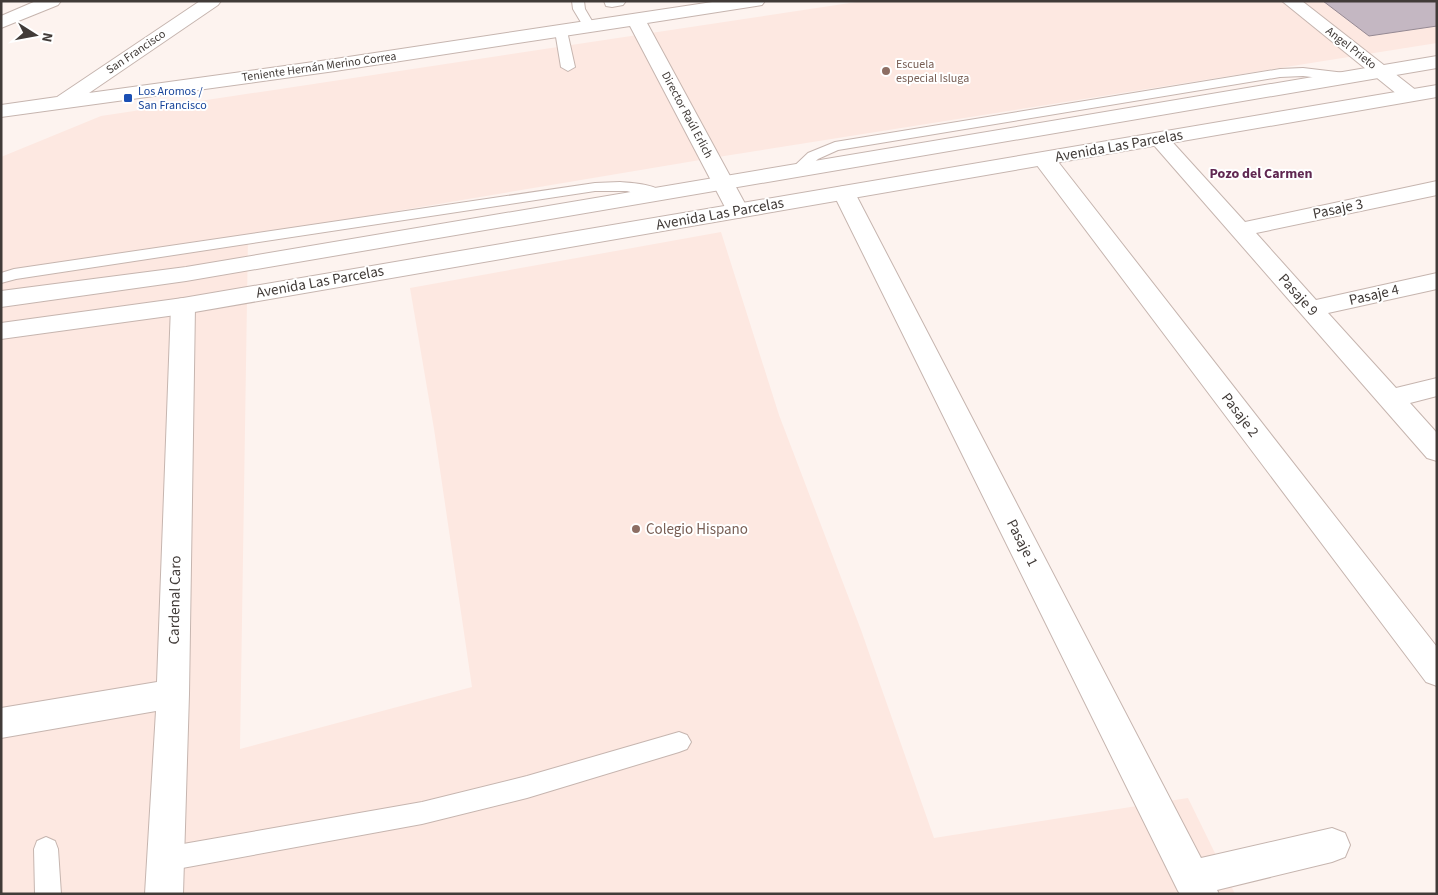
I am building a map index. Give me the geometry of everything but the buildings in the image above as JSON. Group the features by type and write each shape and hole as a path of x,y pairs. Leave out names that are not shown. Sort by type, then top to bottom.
{"street":[{"path":"1,23 52,1"},
{"name":"San Francisco","path":"60,103 212,1"},
{"name":"Teniente Hernán Merino Correa","path":"1,111 336,65 756,1"},
{"name":"Angel Prieto","path":"1291,1 1410,95"},
{"path":"614,2 626,21"},
{"name":"Director Raúl Erlich","path":"626,21 724,184 738,211"},
{"name":"Avenida Las Parcelas","path":"1,299 186,274 1437,62"},
{"name":"Avenida Las Parcelas","path":"1,331 183,306 1437,91"},
{"path":"1,119 60,103"},
{"name":"Pasaje 9","path":"1159,139 1437,451"},
{"name":"Pasaje 2","path":"1044,159 1437,672"},
{"name":"Pasaje 3","path":"1239,230 1437,188"},
{"name":"Pasaje 1","path":"844,193 1196,886"},
{"name":"Pasaje 4","path":"1310,309 1437,280"},
{"name":"Cardenal Caro","path":"164,894 173,694 183,306"},
{"path":"1390,398 1437,387"},
{"path":"1,723 173,694"},
{"path":"1196,886 1332,845"}],"lane":[{"path":"578,1 579,9 589,26"},
{"path":"561,31 568,67"},
{"path":"1,278 14,274 595,187 620,185 641,188 658,195"},
{"path":"166,859 422,813 527,788 679,742"},
{"path":"46,849 48,894"}],"shaded area":[{"path":"863,1 1437,1 1437,43 718,157 248,236 240,749 472,687 434,429 410,288 721,232 779,415 861,630 934,838 1188,798 1235,894 1,894 1,157 101,116"}],"place":[{"name":"Escuela especial Isluga","path":"886,71"},
{"name":"Los Aromos / San Francisco","path":"128,98"},
{"name":"Colegio Hispano","path":"636,529"}],"district":[{"name":"Pozo del Carmen","path":"1261,174"}]}
